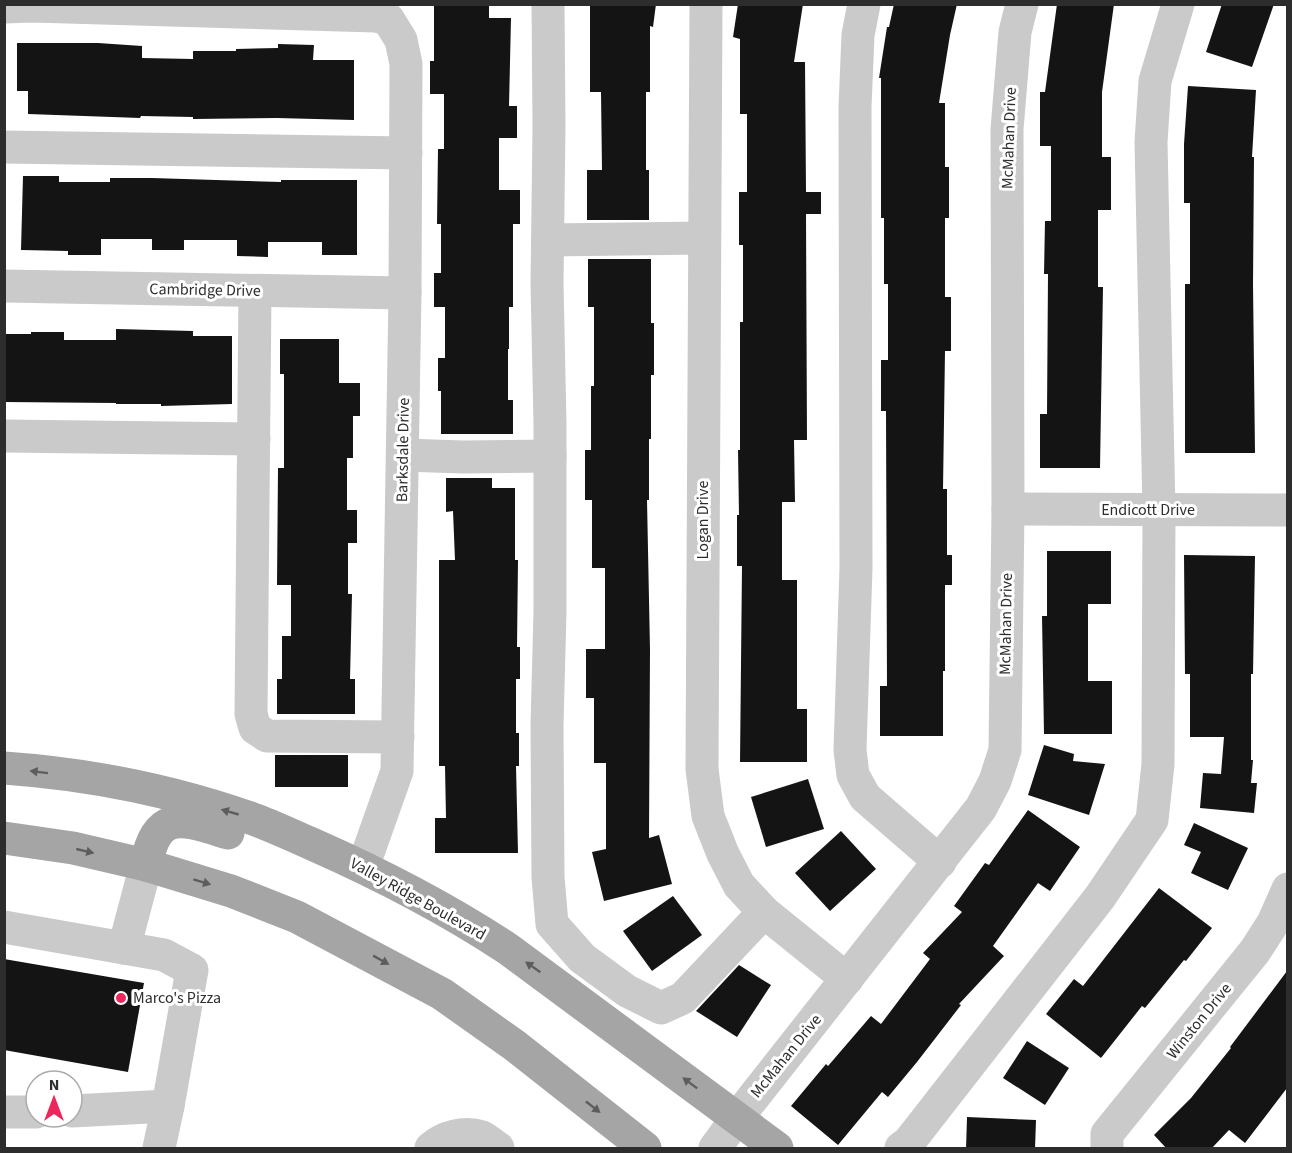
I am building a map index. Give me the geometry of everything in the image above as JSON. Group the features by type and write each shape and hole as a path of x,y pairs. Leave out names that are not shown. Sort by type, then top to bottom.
{"main road":[{"name":"Valley Ridge Boulevard","path":"4,768 126,783 153,789 254,819 363,867 469,924 508,949 777,1149"},
{"path":"146,866 156,833 168,824 180,822 196,824 271,846 311,844"},
{"path":"4,838 73,848 146,866 231,891 297,917 442,994 514,1045 645,1149"}],"street":[{"path":"548,4 550,456 548,877 552,924 582,957 627,991 661,1008 683,998 764,912"},
{"name":"Logan Drive","path":"706,4 702,769 708,816 723,854 739,885 764,912 848,979"},
{"path":"864,4 858,35 855,107 856,568 850,750 853,775 865,797 940,862"},
{"name":"McMahan Drive","path":"715,1149 736,1118 981,808 995,781 1005,750 1008,509 1007,129 1015,32 1022,4"},
{"path":"901,1149 909,1142 1100,897 1152,820 1158,764 1159,510 1151,142 1155,81 1178,4"},
{"name":"Barksdale Drive","path":"4,7 375,16 388,19 401,40 406,64 406,153 397,771 363,867"},
{"path":"4,147 406,153"},
{"path":"548,240 704,238"},
{"name":"Cambridge Drive","path":"4,286 405,293"},
{"path":"255,291 251,714 255,728 267,736 398,737"},
{"path":"4,436 254,439"},
{"path":"403,454 463,457 550,456"},
{"name":"Endicott Drive","path":"1008,509 1287,510"},
{"path":"124,948 146,866"},
{"name":"Winston Drive","path":"1107,1149 1107,1134 1255,951 1273,923 1287,890"},
{"path":"4,927 164,955 192,970 159,1149"},
{"path":"84,1110 168,1106"},
{"path":"4,1112 24,1112"},
{"path":"430,1149 450,1137 460,1135 483,1137 498,1149"}],"building":[{"path":"434,4 489,4 489,18 511,18 509,106 517,106 517,138 499,138 499,190 520,190 520,224 513,224 513,307 509,307 508,400 513,400 513,434 441,434 438,358 445,358 445,307 434,307 434,273 441,273 441,224 437,224 438,149 444,149 444,94 430,94 430,61 434,61"},
{"path":"590,4 656,4 653,27 650,26 650,92 646,92 646,170 649,170 649,220 587,220 587,170 602,170 601,92 590,92"},
{"path":"738,4 803,4 794,62 805,62 806,192 821,192 821,214 806,214 807,440 794,440 795,502 782,502 782,580 797,580 797,709 807,709 807,762 740,762 742,566 737,566 737,515 739,515 738,450 740,450 740,322 743,322 743,245 739,245 739,192 747,192 747,114 740,114 740,39 733,37"},
{"path":"894,4 957,4 939,103 945,103 945,167 949,167 949,218 945,218 945,297 951,297 951,351 945,351 943,489 947,489 947,555 952,555 952,585 945,585 943,736 880,736 880,686 887,686 886,411 881,411 881,360 888,360 888,284 884,284 884,218 881,218 881,78 879,78 887,27 889,27"},
{"path":"1057,4 1114,4 1102,92 1102,157 1111,157 1111,210 1098,210 1098,287 1103,287 1100,468 1040,468 1040,414 1047,414 1048,274 1044,274 1045,221 1051,221 1051,146 1040,146 1040,92 1045,92"},
{"path":"1222,4 1274,4 1252,67 1206,52"},
{"path":"17,43 98,43 142,46 142,58 193,59 193,51 278,48 278,44 314,45 313,60 354,60 354,120 193,119 193,117 141,116 140,118 28,114 28,91 17,91"},
{"path":"1188,86 1256,90 1252,157 1254,157 1255,453 1185,453 1185,284 1190,284 1190,203 1184,203 1184,144"},
{"path":"23,176 59,176 59,182 110,182 110,178 281,182 281,180 357,180 357,255 322,255 322,242 268,242 268,257 237,256 237,240 184,240 184,250 152,250 152,239 101,239 101,255 68,255 68,251 21,250"},
{"path":"588,259 651,259 654,375 651,375 651,439 649,439 649,500 647,500 650,649 649,838 659,835 672,884 604,901 592,852 606,849 606,763 594,763 594,698 586,698 586,649 605,649 605,568 592,568 592,500 585,500 585,450 591,450 591,386 594,386 594,307 588,307"},
{"path":"116,329 193,331 193,336 232,336 232,404 161,406 161,404 4,402 4,334 64,332 64,340 116,340"},
{"path":"280,339 339,339 339,383 360,383 360,416 353,416 353,458 347,458 347,510 357,510 357,543 348,543 348,594 352,594 350,679 355,679 355,714 277,714 277,679 282,679 282,636 291,636 291,585 277,585 278,468 284,468 284,374 280,374"},
{"path":"446,478 492,478 492,488 515,488 515,560 518,560 517,647 520,647 520,679 516,679 516,733 519,733 519,766 516,766 518,853 435,853 435,818 446,818 445,766 439,766 439,560 455,560 453,511 446,512"},
{"path":"1047,551 1111,551 1111,604 1088,604 1088,681 1112,681 1112,734 1044,734 1042,616 1047,616"},
{"path":"1184,555 1255,556 1253,674 1251,674 1251,760 1253,760 1251,783 1257,783 1254,813 1200,808 1203,773 1221,774 1224,737 1190,737 1190,674 1185,674"},
{"path":"1044,745 1074,754 1073,761 1105,764 1089,815 1028,795"},
{"path":"275,755 348,755 348,787 275,787"},
{"path":"808,779 824,829 766,847 751,797"},
{"path":"1028,810 1080,847 1050,891 1038,883 993,946 1004,956 959,1004 961,1005 888,1097 882,1092 838,1145 791,1106 871,1016 881,1024 930,959 923,953 962,912 954,906 985,863 989,865"},
{"path":"1194,823 1248,848 1228,890 1191,873 1201,852 1184,845"},
{"path":"841,831 876,869 830,911 795,873"},
{"path":"1159,888 1212,928 1145,1008 1142,1006 1101,1058 1046,1014 1074,979 1083,986"},
{"path":"673,896 702,935 652,971 623,931"},
{"path":"4,959 144,983 128,1072 4,1050"},
{"path":"739,965 771,985 737,1037 696,1011"},
{"path":"1287,971 1287,1088 1245,1143 1229,1130 1211,1149 1167,1149 1154,1135 1191,1098"},
{"path":"1027,1041 1069,1068 1045,1105 1003,1078"},
{"path":"967,1117 1036,1120 1035,1149 966,1149"}],"place":[{"name":"Marco's Pizza","path":"121,998"}]}
